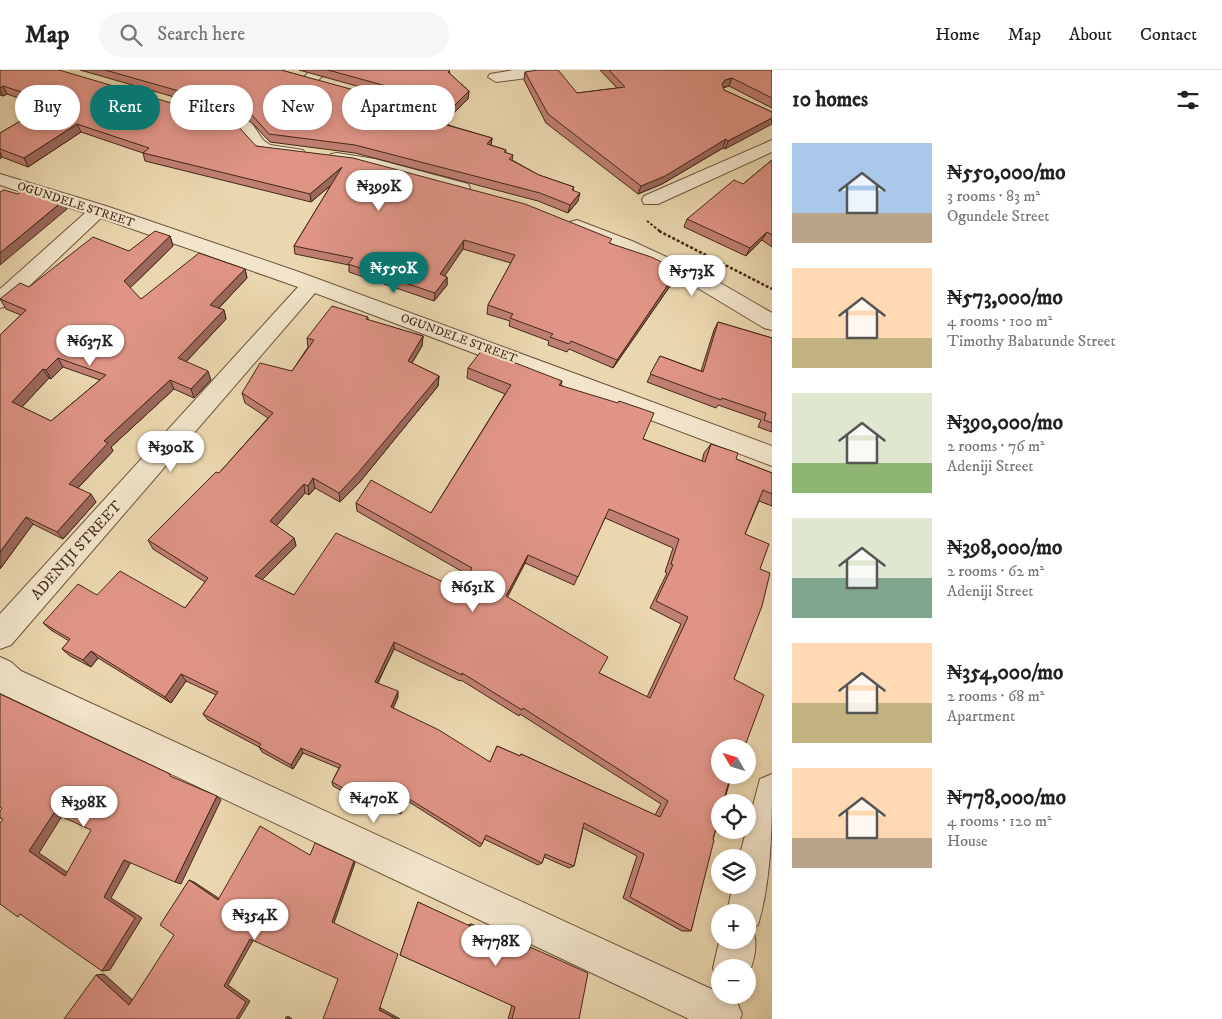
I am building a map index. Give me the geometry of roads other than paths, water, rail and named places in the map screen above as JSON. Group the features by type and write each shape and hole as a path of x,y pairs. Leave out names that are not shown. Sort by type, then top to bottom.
{"street":[{"path":"496,77 550,70"},
{"path":"293,74 320,78"},
{"path":"249,130 257,143 264,148 375,164 475,192"},
{"path":"650,200 772,145"},
{"name":"OGUNDELE STREET","path":"0,180 99,210 436,328 772,456"},
{"path":"0,300 99,210"},
{"path":"565,221 626,245 703,282 772,323"},
{"name":"ADENIJI STREET","path":"0,635 311,285"},
{"path":"0,672 10,682 723,1009"},
{"path":"747,904 772,791"}]}
